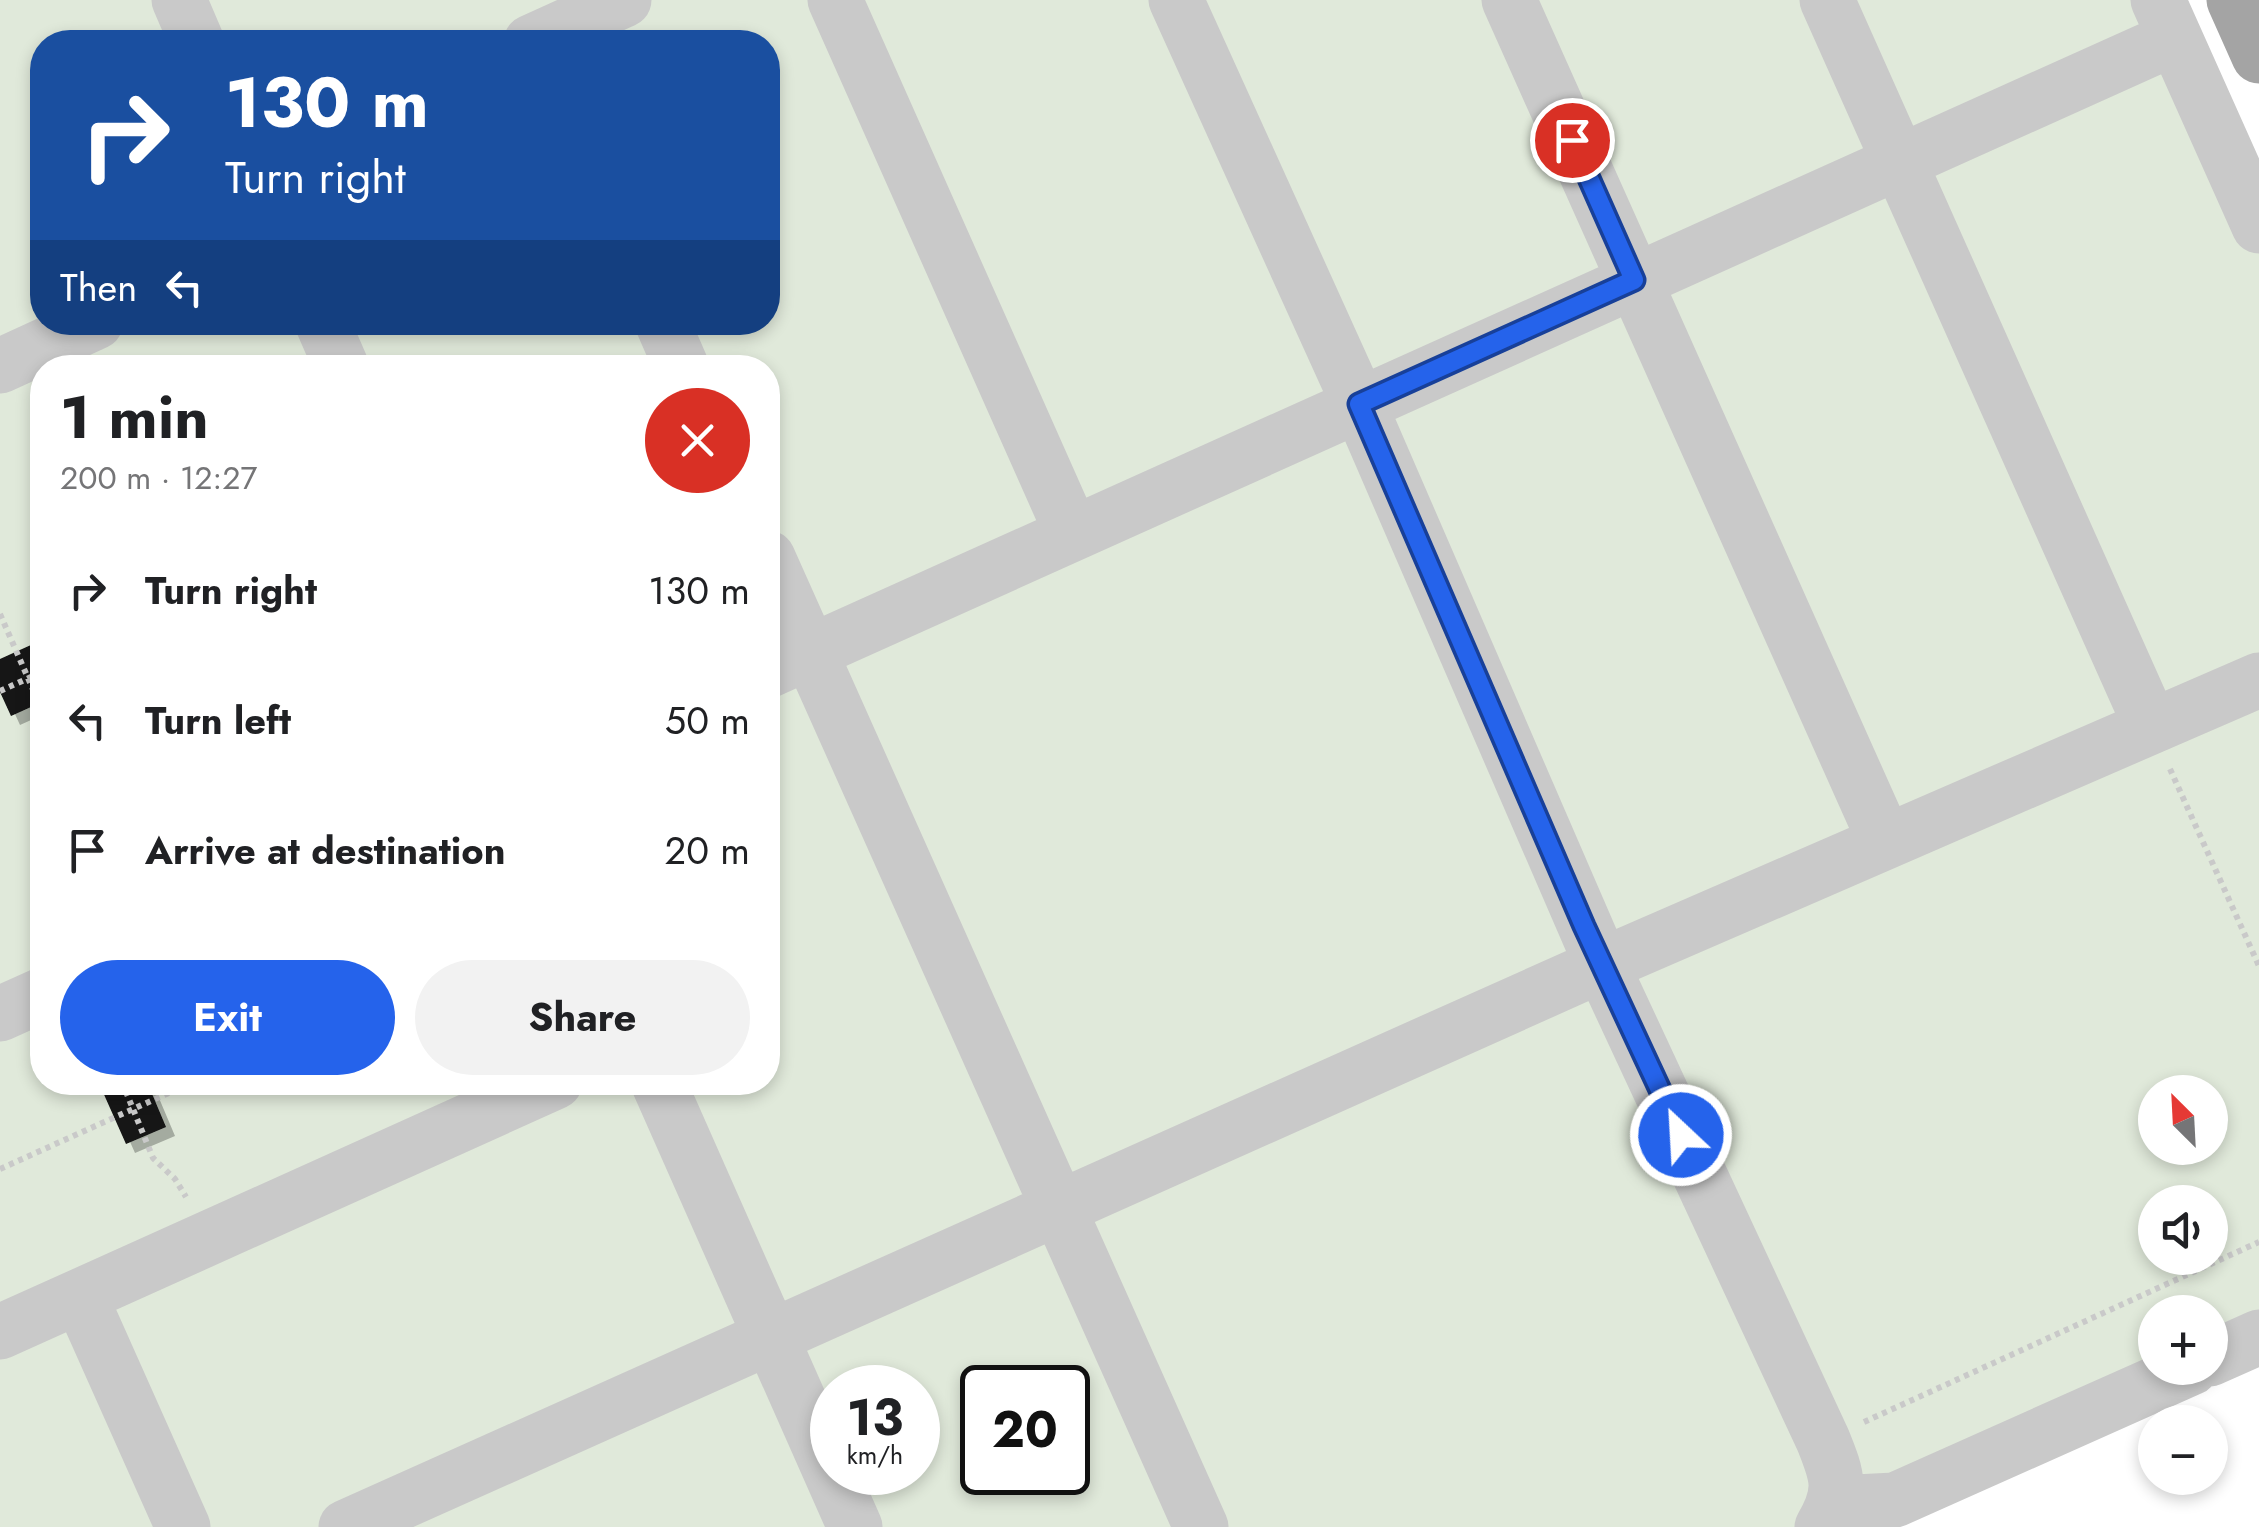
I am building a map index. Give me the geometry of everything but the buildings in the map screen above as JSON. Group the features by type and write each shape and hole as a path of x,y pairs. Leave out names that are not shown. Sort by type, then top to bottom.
{"lane":[{"path":"178,0 192,30"},
{"path":"533,30 624,0"},
{"path":"835,0 1072,533"},
{"path":"1176,0 1359,404 1602,965 1823,1440 1837,1474 1829,1515 1895,1500 2153,1385"},
{"path":"1509,0 1885,842"},
{"path":"1827,0 2152,726"},
{"path":"788,662 1899,162 2166,19 2259,226"},
{"path":"0,366 68,335"},
{"path":"780,620 788,662 1058,1206 1201,1527"},
{"path":"346,1527 1602,965 2259,680"},
{"path":"0,1014 30,1000"},
{"path":"0,1332 526,1095"},
{"path":"664,1095 855,1527"},
{"path":"80,1296 183,1527"},
{"path":"2228,1351 2259,1337"}],"path":[{"path":"0,614 30,683"},
{"path":"0,691 28,678"},
{"path":"2152,726 2259,966"},
{"path":"128,1095 153,1158 182,1188 188,1211"},
{"path":"0,1168 165,1095"},
{"path":"1823,1440 2259,1242"}],"green space":[{"path":"0,0 2173,0 2259,192 2259,1356 2228,1370 2228,1295 2138,1295 2138,1385 2195,1385 2150,1405 2138,1405 2138,1410 1879,1527 0,1527"}],"route":[{"path":"1572,140 1634,280 1359,404 1584,926 1681,1135"}]}
